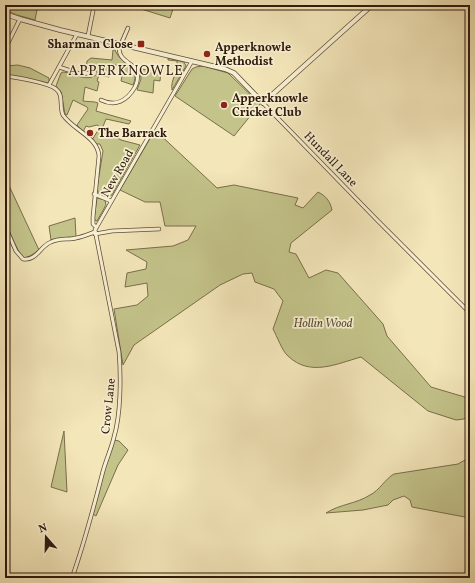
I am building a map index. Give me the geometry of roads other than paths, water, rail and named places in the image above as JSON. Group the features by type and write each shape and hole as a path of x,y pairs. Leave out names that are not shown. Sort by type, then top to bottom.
{"street":[{"path":"263,103 372,5"},
{"path":"88,36 93,11"},
{"name":"Hundall Lane","path":"5,14 77,34 231,71 470,313"},
{"path":"5,49 20,19"},
{"path":"103,100 108,104 126,100 132,93 138,80 136,69 120,55 118,49 128,28"},
{"path":"49,85 77,34"},
{"name":"New Road","path":"95,233 96,227 110,201 193,61"},
{"path":"59,67 80,74 89,73"},
{"path":"5,76 49,85 55,88 59,93 63,115 98,148 99,156 94,194 93,217 93,224 96,227"},
{"path":"94,194 110,201"},
{"path":"5,226 16,251 23,259 32,258 39,254 50,242 95,233 159,229"},
{"name":"Crow Lane","path":"73,578 104,464 114,437 120,396 119,352 95,233"}],"place":[{"name":"Sharman Close","path":"141,44"},
{"name":"Apperknowle Methodist","path":"207,54"},
{"name":"Apperknowle Cricket Club","path":"224,105"},
{"name":"The Barrack","path":"90,133"}],"district":[{"name":"APPERKNOWLE","path":"126,70"}],"park label":[{"name":"Hollin Wood","path":"323,323"}]}
